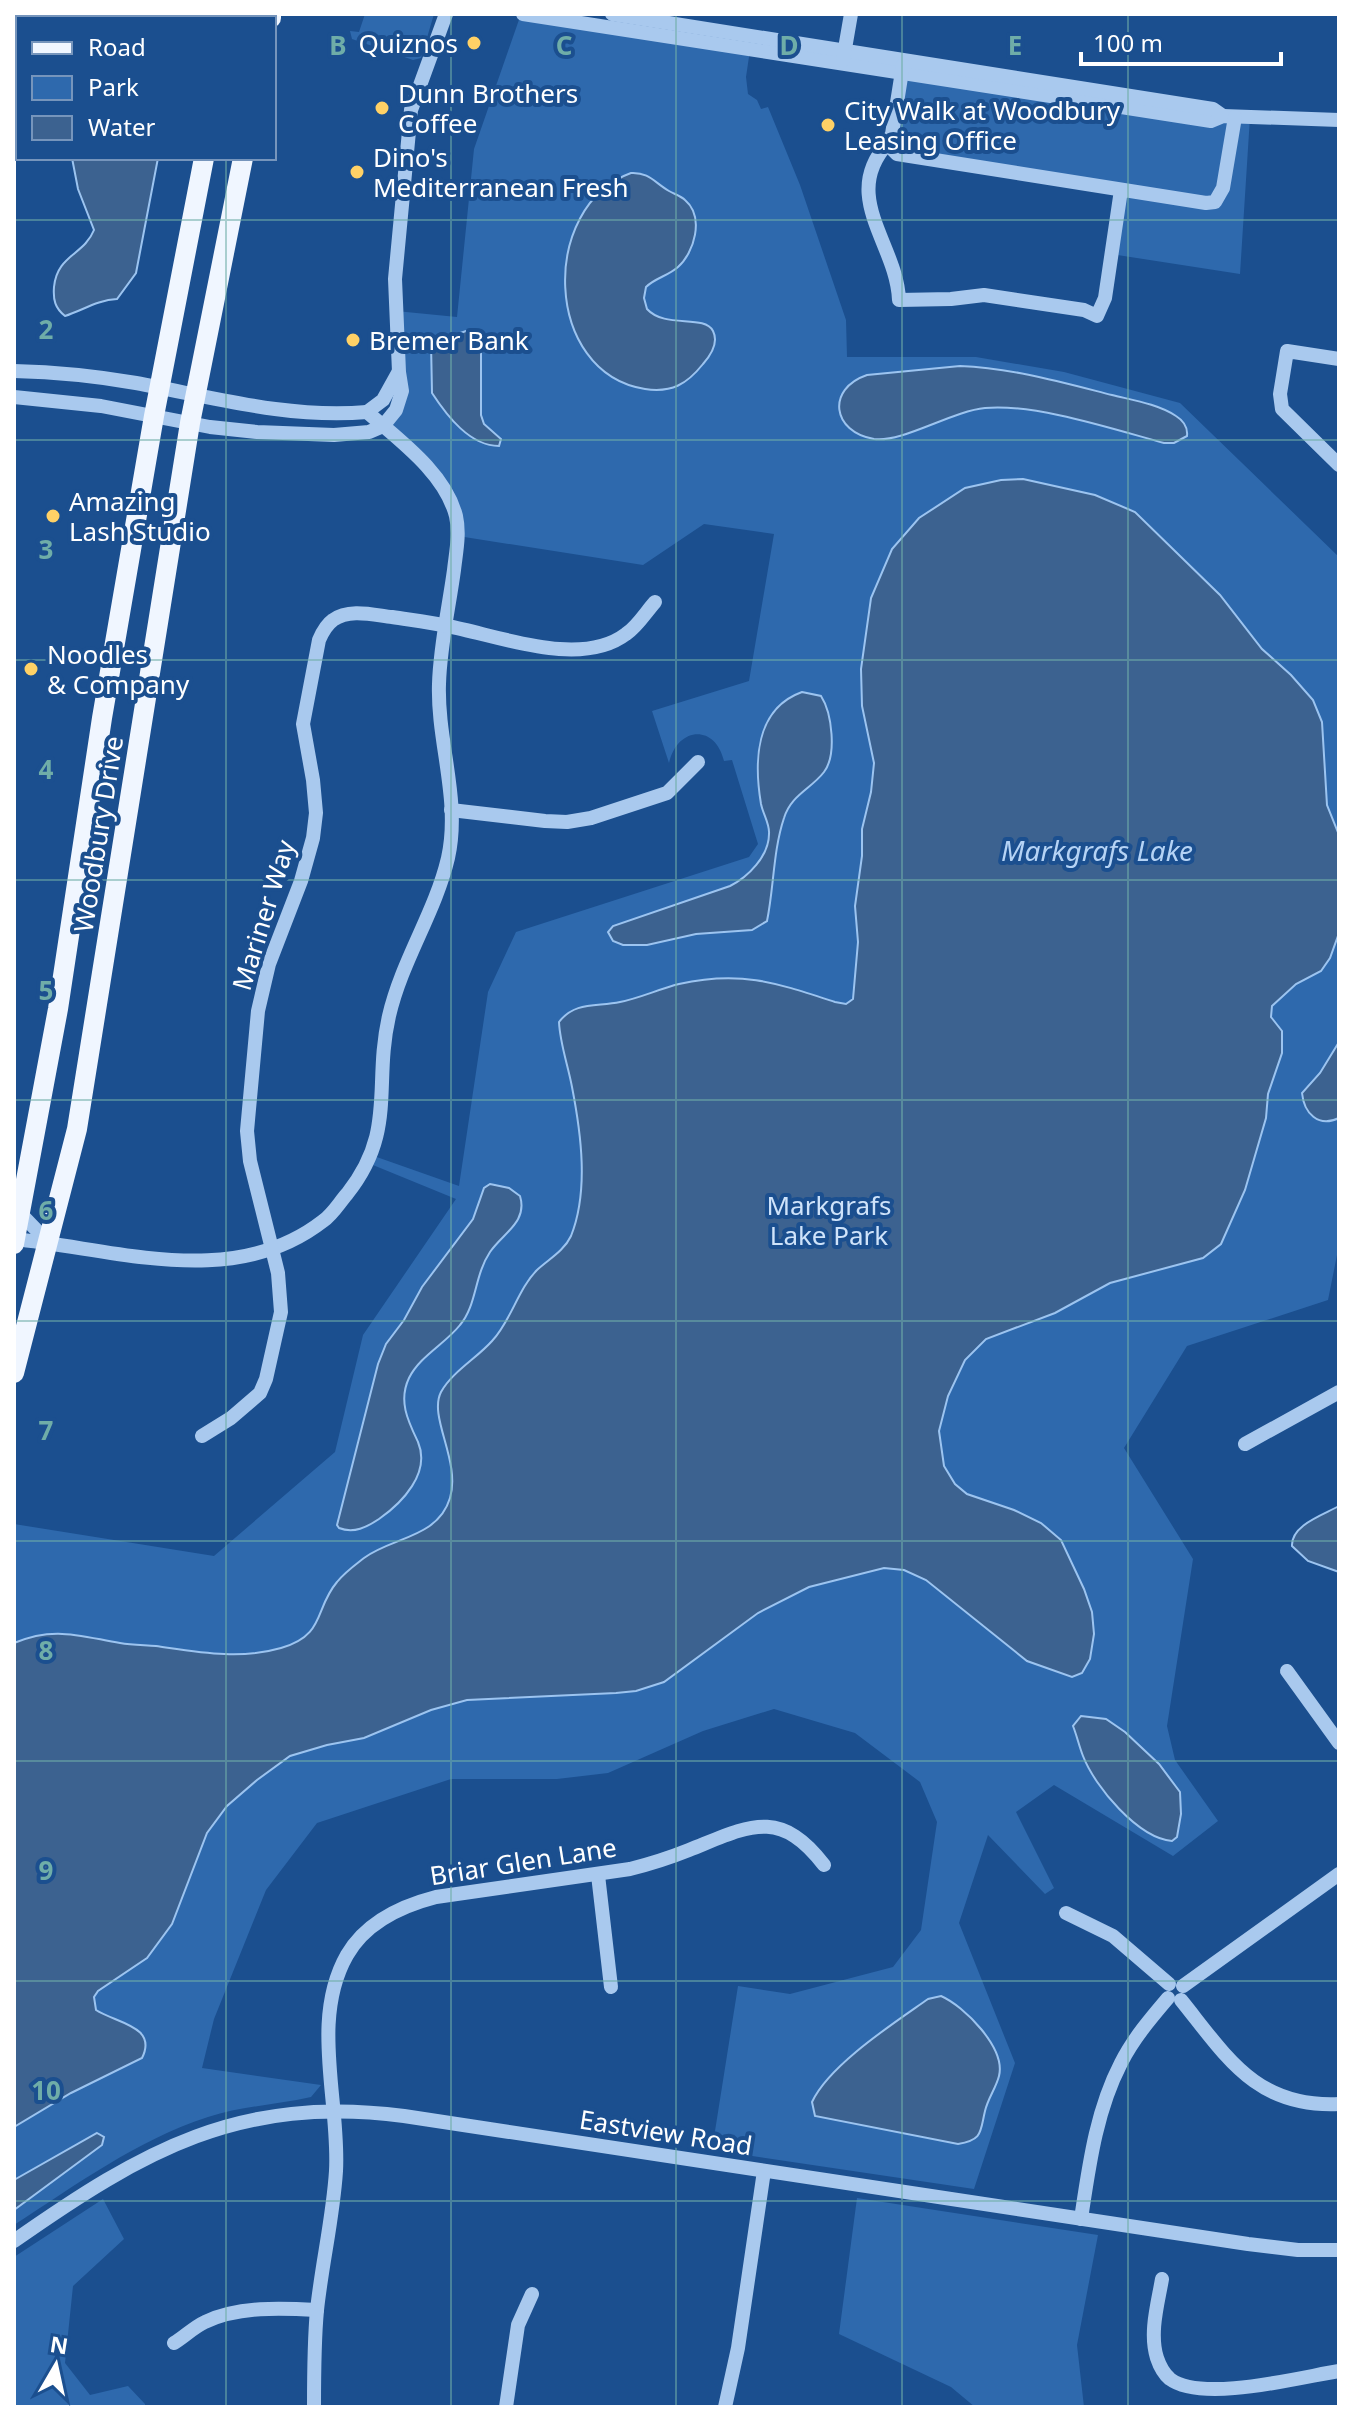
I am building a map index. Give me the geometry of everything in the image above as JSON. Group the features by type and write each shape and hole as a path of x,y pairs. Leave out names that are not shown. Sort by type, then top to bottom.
{"main road":[{"name":"Woodbury Drive","path":"14,1241 58,1009 102,718 154,416 204,160"},
{"name":"Woodbury Drive","path":"14,1373 71,1158 85,1089 190,423 243,160"}],"street":[{"path":"14,397 64,401 257,432 320,435 369,432 383,426 396,410 401,396 395,274 410,115 446,14"},
{"path":"523,14 902,67 1211,121 1229,116 1339,120"},
{"path":"612,14 843,58"},
{"path":"843,58 851,14"},
{"path":"902,67 892,134 871,169 868,193 898,285 899,300 984,295 1084,310 1097,316 1104,301 1121,190"},
{"path":"887,144 903,156 1206,203 1215,202 1223,188 1229,116"},
{"path":"1339,359 1287,351 1280,398 1284,411 1339,465"},
{"path":"14,371 73,374 196,396 336,415 367,412 383,400 399,372"},
{"path":"14,1241 48,1242 168,1260 207,1262 241,1258 294,1241 326,1219 370,1160 380,1120 382,1066 389,1016 407,958 434,900 448,855 451,789 439,711 439,681 458,536 455,512 439,482 367,412"},
{"name":"Mariner Way","path":"202,1436 248,1406 260,1393 281,1312 273,1248 250,1161 249,1104 258,1011 269,964 301,881 313,838 316,813 303,724 319,640 334,619 350,614 366,614 447,625 546,648 587,648 609,643 627,634 655,602"},
{"path":"451,810 545,821 567,822 591,818 667,793 698,762"},
{"path":"18,1214 48,1242"},
{"path":"1245,1444 1339,1392"},
{"path":"1287,1671 1339,1743"},
{"name":"Briar Glen Lane","path":"314,2407 317,2310 336,2167 329,2033 332,1998 348,1955 365,1934 388,1915 423,1901 598,1875 660,1861 753,1826 791,1833 807,1843 824,1865"},
{"path":"1081,2219 1095,2136 1111,2085 1139,2034 1176,1992 1339,1874"},
{"path":"598,1875 611,1987"},
{"path":"1066,1913 1130,1948 1176,1992 1234,2066 1264,2090 1295,2101 1339,2104"},
{"name":"Eastview Road","path":"14,2241 131,2165 172,2145 217,2128 259,2118 334,2111 404,2116 1265,2247 1339,2250"},
{"path":"731,2405 764,2171"},
{"path":"1162,2279 1154,2343 1157,2358 1170,2379 1210,2388 1235,2387 1339,2371"},
{"path":"506,2407 518,2325 532,2294"},
{"path":"174,2343 205,2322 231,2314 271,2309 317,2310"}],"green space":[{"path":"365,14 434,14 421,58 413,60 352,39 350,31 359,32"},
{"name":"Markgrafs Lake Park","path":"521,14 750,50 746,77 748,94 757,100 761,109 768,107 800,185 846,320 847,357 976,357 1064,372 1180,403 1339,557 1339,1245 1328,1300 1187,1346 1124,1448 1193,1559 1167,1726 1175,1760 1218,1821 1173,1856 1054,1785 1016,1812 1054,1888 1045,1894 988,1835 959,1923 1015,2063 974,2189 712,2150 738,1986 790,1994 893,1967 921,1930 937,1822 920,1782 855,1733 774,1709 703,1731 608,1773 557,1779 451,1779 317,1823 266,1890 214,2019 202,2068 321,2085 311,2097 221,2113 156,2138 14,2225 14,1524 214,1556 335,1452 363,1335 456,1199 368,1163 371,1155 459,1186 488,992 516,932 749,857 758,844 732,760 724,761 713,740 696,734 680,742 669,763 652,711 749,681 774,534 704,524 643,565 458,536 452,503 383,426 396,410 396,311 457,317 474,149"},
{"path":"901,73 1250,117 1240,274 1111,254 1121,191 903,156 889,140"},
{"path":"857,2198 1098,2235 1077,2345 1084,2407 975,2407 951,2387 839,2334"},
{"path":"103,2199 124,2239 73,2286 65,2363 90,2395 128,2386 145,2407 14,2407 14,2257"}],"water":[{"path":"175,14 176,16 59,16"},
{"path":"72,160 158,160 136,273 117,299 97,303 65,316 54,300 56,276 65,261 84,245 94,230 78,189"},
{"path":"631,173 647,176 683,199 695,216 695,235 689,253 674,270 646,287 644,298 647,309 664,318 701,323 715,335 711,353 697,371 678,386 663,390 645,389 611,376 587,353 571,322 565,287 568,252 580,218 601,191"},
{"path":"466,331 476,331 481,336 481,415 484,424 501,439 499,446 478,441 460,428 432,393 431,343"},
{"path":"960,366 1036,376 1153,405 1181,420 1187,436 1174,443 1164,443 1051,413 985,408 899,436 874,439 849,428 839,410 845,390 867,375"},
{"name":"Markgrafs Lake","path":"1023,479 1095,495 1135,512 1220,595 1262,649 1313,700 1322,722 1327,805 1339,835 1339,933 1330,958 1321,971 1296,984 1272,1006 1271,1017 1282,1031 1282,1053 1268,1094 1266,1118 1245,1190 1221,1244 1203,1258 1110,1283 1055,1313 986,1339 965,1360 948,1396 939,1431 944,1466 955,1484 967,1494 1041,1523 1061,1540 1092,1612 1094,1634 1090,1659 1082,1673 1072,1677 1027,1661 926,1580 904,1570 884,1568 809,1587 758,1613 664,1682 636,1691 467,1700 431,1710 364,1738 290,1756 227,1806 207,1833 172,1924 147,1958 98,1991 94,1997 96,2010 140,2032 145,2047 142,2058 71,2093 14,2127 14,1643 54,1634 219,1654 250,1654 281,1648 306,1636 330,1592 353,1566 375,1551 425,1529 444,1511 452,1484 449,1455 438,1414 441,1392 499,1333 530,1278 568,1241 577,1219 582,1162 559,1022 579,1008 627,1000 679,984 721,978 776,984 846,1004 853,999 858,942 855,906 862,856 862,829 874,763 862,706 861,669 871,598 892,549 919,518 965,488"},
{"path":"802,692 821,696 825,703 832,734 831,755 824,772 787,810 778,843 767,921 752,930 696,934 647,945 623,945 613,941 608,932 613,926 730,886 756,865 765,850 769,834 759,788 761,739 775,711 786,700"},
{"path":"1339,1042 1339,1118 1319,1120 1309,1112 1302,1093 1320,1073"},
{"path":"490,1184 509,1188 520,1196 521,1213 485,1261 466,1317 409,1378 404,1403 421,1454 417,1476 405,1496 379,1519 355,1530 339,1528 337,1525 378,1364 386,1344 404,1320 422,1287 473,1219 484,1188"},
{"path":"1339,1506 1339,1572 1308,1561 1292,1546 1302,1526"},
{"path":"1081,1716 1106,1719 1125,1732 1159,1764 1180,1792 1181,1814 1177,1837 1172,1841 1145,1831 1107,1796 1083,1756 1073,1726"},
{"path":"941,1996 961,2009 981,2029 996,2053 999,2065 998,2080 976,2137 958,2144 815,2116 812,2102 820,2088 847,2059 928,1999"},
{"path":"97,2133 104,2137 102,2145 14,2210 14,2180"}],"place":[{"name":"Quiznos","path":"474,43"},
{"name":"Dunn Brothers Coffee","path":"382,108"},
{"name":"City Walk at Woodbury Leasing Office","path":"828,125"},
{"name":"Dino's Mediterranean Fresh","path":"357,172"},
{"name":"Bremer Bank","path":"353,340"},
{"name":"Amazing Lash Studio","path":"53,516"},
{"name":"Noodles & Company","path":"31,669"}]}
